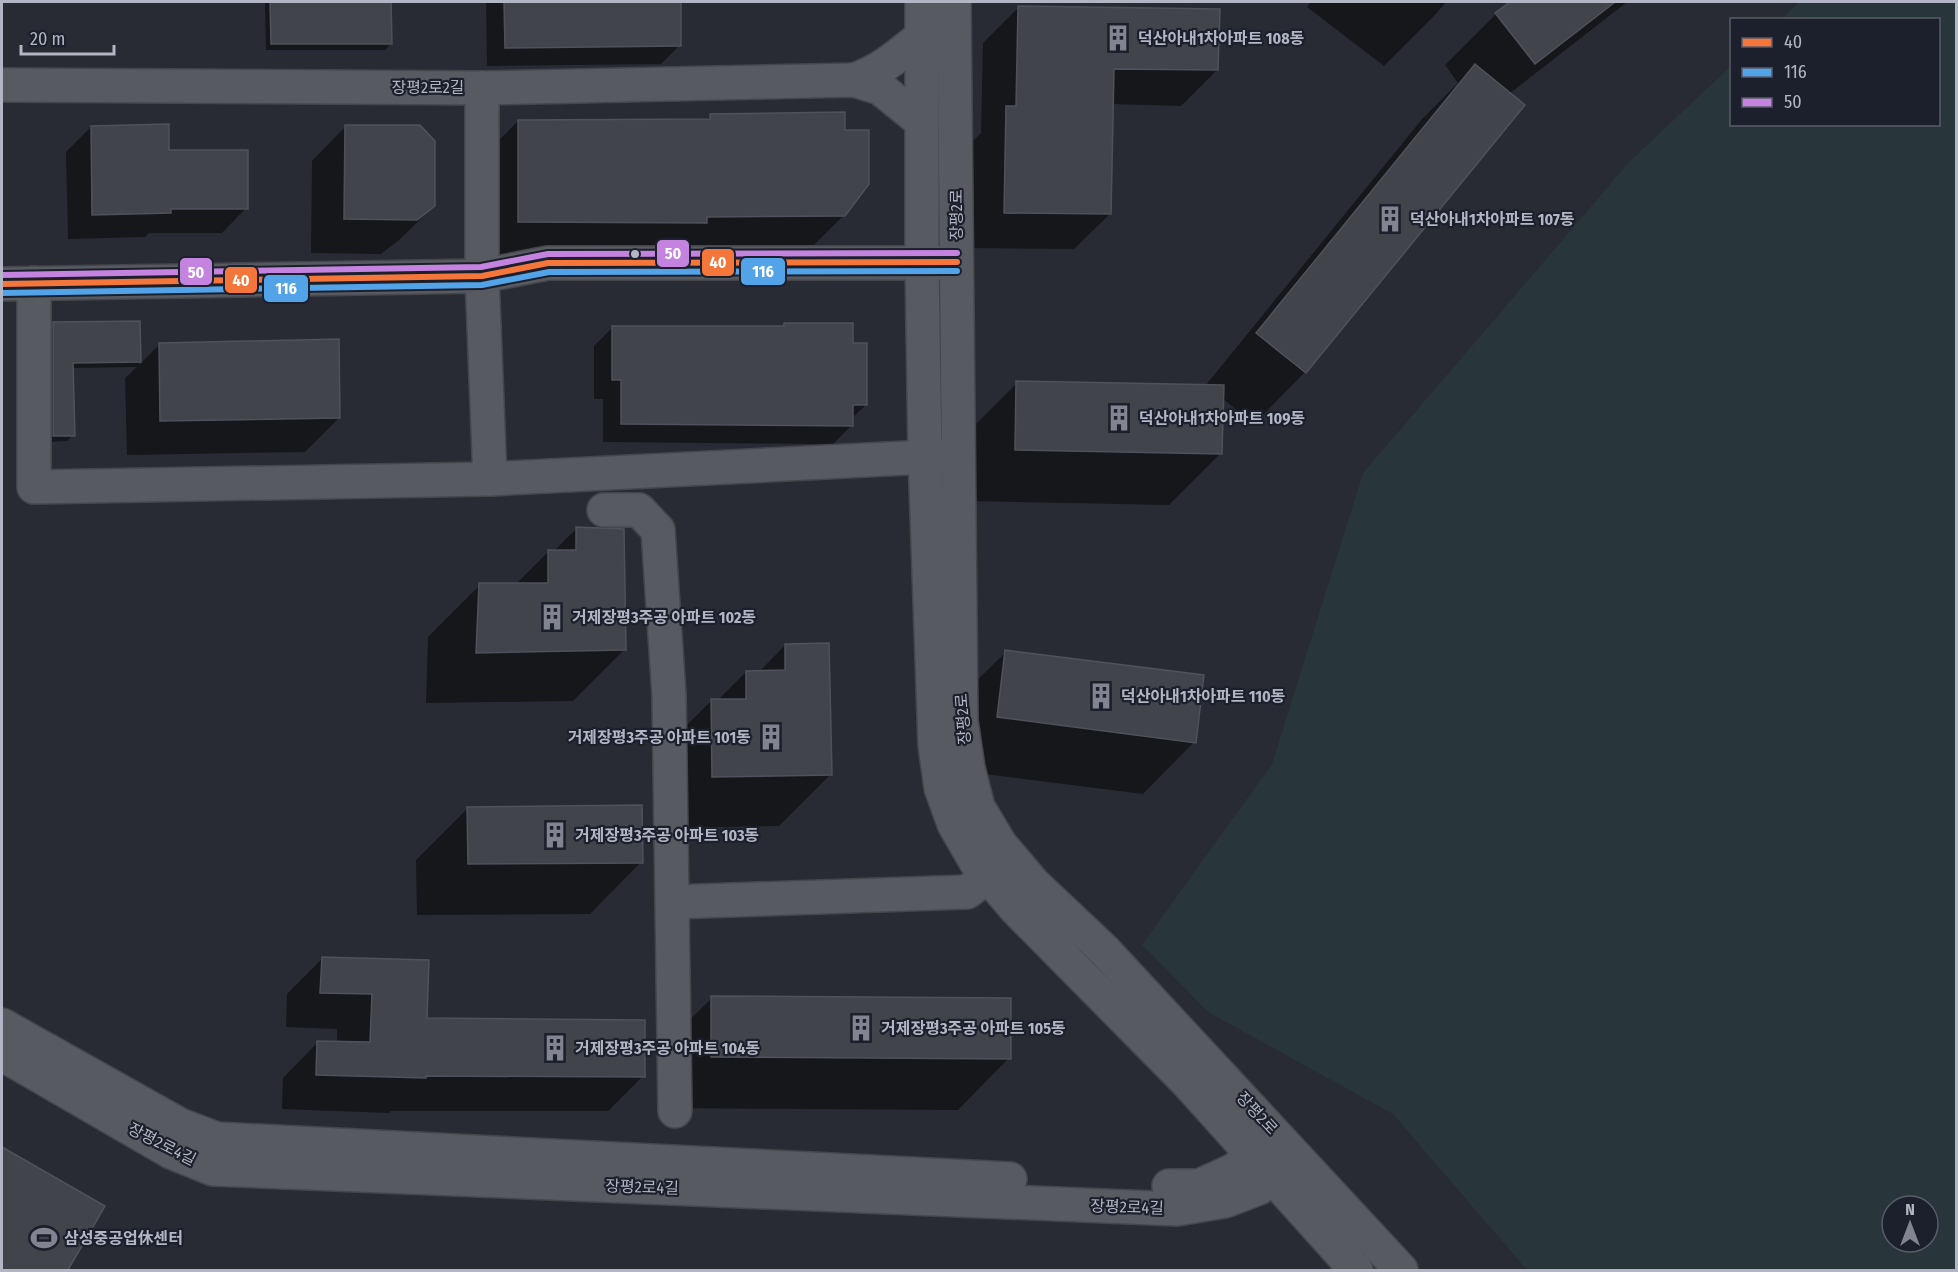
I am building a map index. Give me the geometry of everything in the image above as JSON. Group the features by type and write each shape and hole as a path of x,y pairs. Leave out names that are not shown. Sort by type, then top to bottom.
{"street":[{"name":"장평2로","path":"922,2 925,456 935,746 941,788 954,824 976,862 1000,868 1033,883 1104,950 1401,1270"},
{"name":"장평2로","path":"954,2 961,721 966,756 978,807 1000,844 1000,868 1016,909 1187,1082 1356,1270"},
{"path":"854,80 886,65 922,36"},
{"path":"854,80 880,88 922,122"},
{"name":"장평2로2길","path":"2,85 482,88 854,80"},
{"path":"482,88 482,276 490,479"},
{"path":"2,284 482,276 548,263 922,264 957,262"},
{"path":"34,283 34,487 490,479 957,456"},
{"path":"604,510 639,510 658,530 669,695 675,1111"},
{"path":"672,902 967,892 1000,868"},
{"name":"장평2로4길","path":"2,1025 180,1125 217,1138 1146,1186 1199,1186 1234,1170 1262,1167 1288,1147"},
{"name":"장평2로4길","path":"2,1054 171,1152 213,1169 1177,1209 1225,1201 1259,1188 1262,1167"}],"shaded area":[{"path":"1799,2 1956,2 1956,1270 1527,1270 1393,1114 1208,1012 1142,945 1272,764 1363,473 1629,162 1730,67 1730,126 1940,126 1940,18 1782,18"}],"building":[{"path":"270,2 391,2 392,44 271,44"},
{"path":"504,2 681,2 681,46 505,48"},
{"path":"1510,2 1615,2 1535,64 1495,13"},
{"path":"1018,6 1220,9 1218,70 1114,69 1111,214 1004,213 1006,106 1016,106"},
{"name":"덕산아내1차아파트 107동","path":"1475,64 1525,105 1306,373 1256,333"},
{"path":"845,112 845,130 869,130 869,184 845,216 707,217 707,223 518,222 518,120 710,119 710,114"},
{"path":"169,124 169,150 248,150 248,209 171,209 171,213 92,215 91,126"},
{"path":"345,125 420,125 435,141 435,206 417,220 344,219"},
{"path":"140,321 141,362 73,363 75,436 53,436 53,322"},
{"path":"784,323 853,323 853,343 867,343 867,405 853,405 853,426 621,424 621,380 612,380 612,326 784,326"},
{"path":"339,339 340,418 160,421 159,343"},
{"name":"덕산아내1차아파트 109동","path":"1016,381 1224,385 1222,454 1015,450"},
{"name":"거제장평3주공 아파트 102동","path":"576,527 624,529 626,650 476,653 479,583 548,583 548,550 576,550"},
{"name":"거제장평3주공 아파트 101동","path":"829,643 832,775 712,777 711,699 746,699 746,671 785,670 785,644"},
{"name":"덕산아내1차아파트 110동","path":"1005,650 1204,675 1196,743 997,717"},
{"name":"거제장평3주공 아파트 103동","path":"642,805 643,863 468,864 467,807"},
{"path":"322,957 429,960 427,1018 645,1020 645,1077 426,1076 426,1078 316,1075 317,1041 370,1042 372,994 320,993"},
{"name":"거제장평3주공 아파트 105동","path":"711,996 1011,998 1011,1059 711,1057"},
{"name":"삼성중공업休센터","path":"2,1147 105,1206 68,1270 2,1270"}],"transit line":[{"name":"50","path":"2,275 481,267 548,254 957,253"},
{"name":"40","path":"2,284 482,276 548,263 957,262"},
{"name":"116","path":"2,293 482,285 549,272 957,271"}],"place":[{"name":"덕산아내1차아파트 108동","path":"1118,38"},
{"name":"덕산아내1차아파트 107동","path":"1390,219"},
{"name":"덕산아내1차아파트 109동","path":"1119,418"},
{"name":"거제장평3주공 아파트 102동","path":"552,617"},
{"name":"덕산아내1차아파트 110동","path":"1101,696"},
{"name":"거제장평3주공 아파트 101동","path":"771,737"},
{"name":"거제장평3주공 아파트 103동","path":"555,835"},
{"name":"거제장평3주공 아파트 105동","path":"861,1028"},
{"name":"거제장평3주공 아파트 104동","path":"555,1048"},
{"name":"삼성중공업休센터","path":"44,1238"}]}
